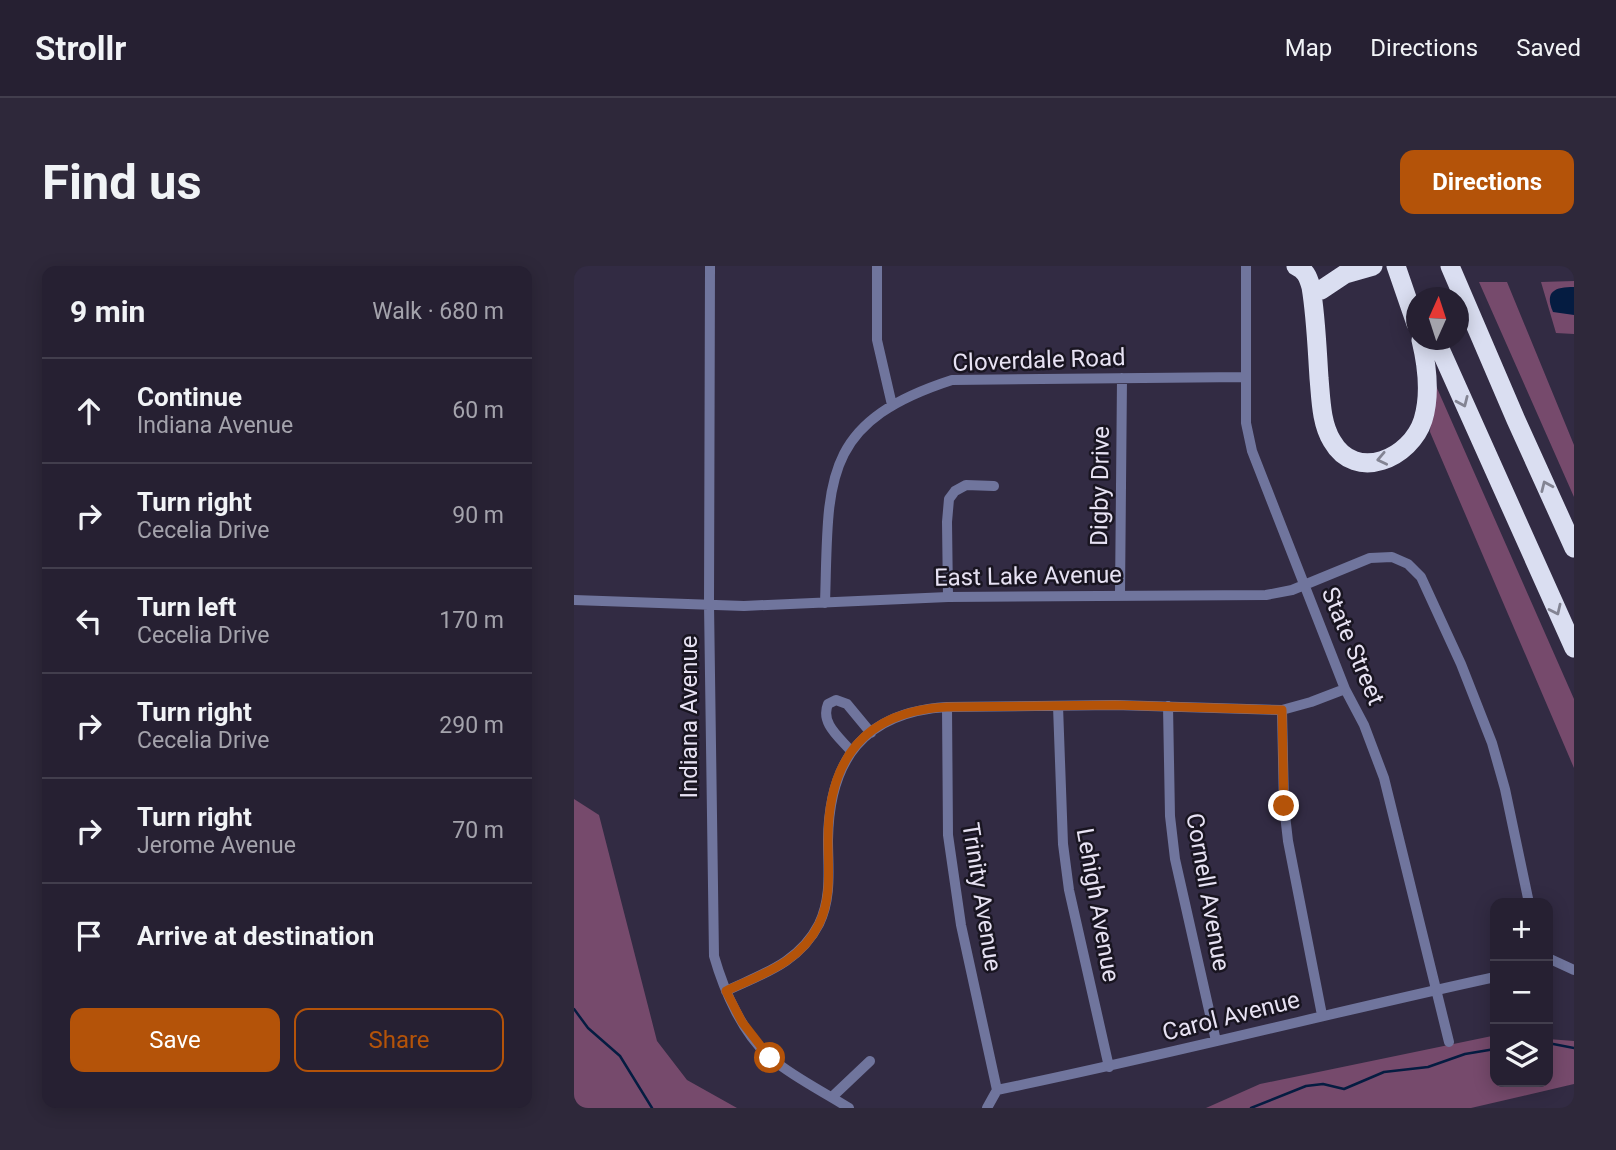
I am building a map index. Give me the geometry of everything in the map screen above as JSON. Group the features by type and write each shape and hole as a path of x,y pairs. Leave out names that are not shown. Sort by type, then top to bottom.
{"highway":[{"path":"1296,266 1303,269 1308,277 1314,310 1325,428 1337,449 1357,461 1381,461 1406,448 1416,436 1427,407 1421,350"},
{"path":"1314,310 1329,266"},
{"path":"1321,290 1345,274 1373,266"},
{"path":"1453,272 1574,548"},
{"path":"1440,350 1574,648"}],"street":[{"name":"Indiana Avenue","path":"710,266 709,604 714,956 726,991 742,1022 770,1058 849,1108"},
{"path":"877,266 877,340 892,405"},
{"name":"State Street","path":"1246,266 1246,423 1252,451 1303,585 1384,778 1449,1042"},
{"name":"Cloverdale Road","path":"825,603 828,506 839,462 849,444 868,421 892,405 927,388 952,380 1245,377"},
{"name":"Digby Drive","path":"1120,595 1122,378"},
{"path":"948,597 949,499 966,485 994,485"},
{"name":"East Lake Avenue","path":"574,600 709,604 825,603 948,597 1266,595 1292,590 1370,558 1392,557 1408,564 1421,577 1492,743 1505,789 1528,898"},
{"path":"726,991 784,964 800,950 818,926 828,894 831,796 837,775 851,751 887,720 920,709 947,707 1168,706 1282,710 1345,689"},
{"path":"851,751 828,724 824,714 828,704 836,700 847,704 871,733"},
{"name":"Lehigh Avenue","path":"1058,706 1066,867 1109,1067"},
{"name":"Cornell Avenue","path":"1168,706 1170,816 1175,859 1216,1041"},
{"name":"Trinity Avenue","path":"947,707 948,835 961,925 997,1090"},
{"path":"1282,710 1284,806 1288,841 1322,1015"},
{"path":"1553,960 1574,970"},
{"name":"Carol Avenue","path":"997,1090 1109,1067 1322,1015 1490,978"},
{"path":"832,1097 870,1061"},
{"path":"987,1108 997,1090"}],"shaded area":[{"path":"1574,281 1574,334 1556,333 1541,282"},
{"path":"1479,282 1507,282 1574,445 1574,497"},
{"path":"1433,379 1574,699 1574,768 1430,432"},
{"path":"574,799 599,815 657,1041 687,1080 737,1108 574,1108"},
{"path":"1490,1036 1490,1087 1553,1087 1553,1039 1574,1041 1574,1084 1471,1108 1206,1108 1260,1084"}],"water":[{"path":"1574,287 1574,315 1553,312 1550,299 1553,292"}],"waterway":[{"path":"574,1009 588,1028 620,1056 652,1108"},
{"path":"1553,1044 1574,1048"},
{"path":"1251,1108 1306,1086 1323,1084 1344,1089 1384,1072 1428,1067 1465,1054 1490,1050"}],"route":[{"path":"770,1058 742,1022 726,991 784,964 800,950 818,926 828,894 831,796 837,775 851,751 887,720 920,709 947,707 1115,705 1282,710 1284,806"}]}
